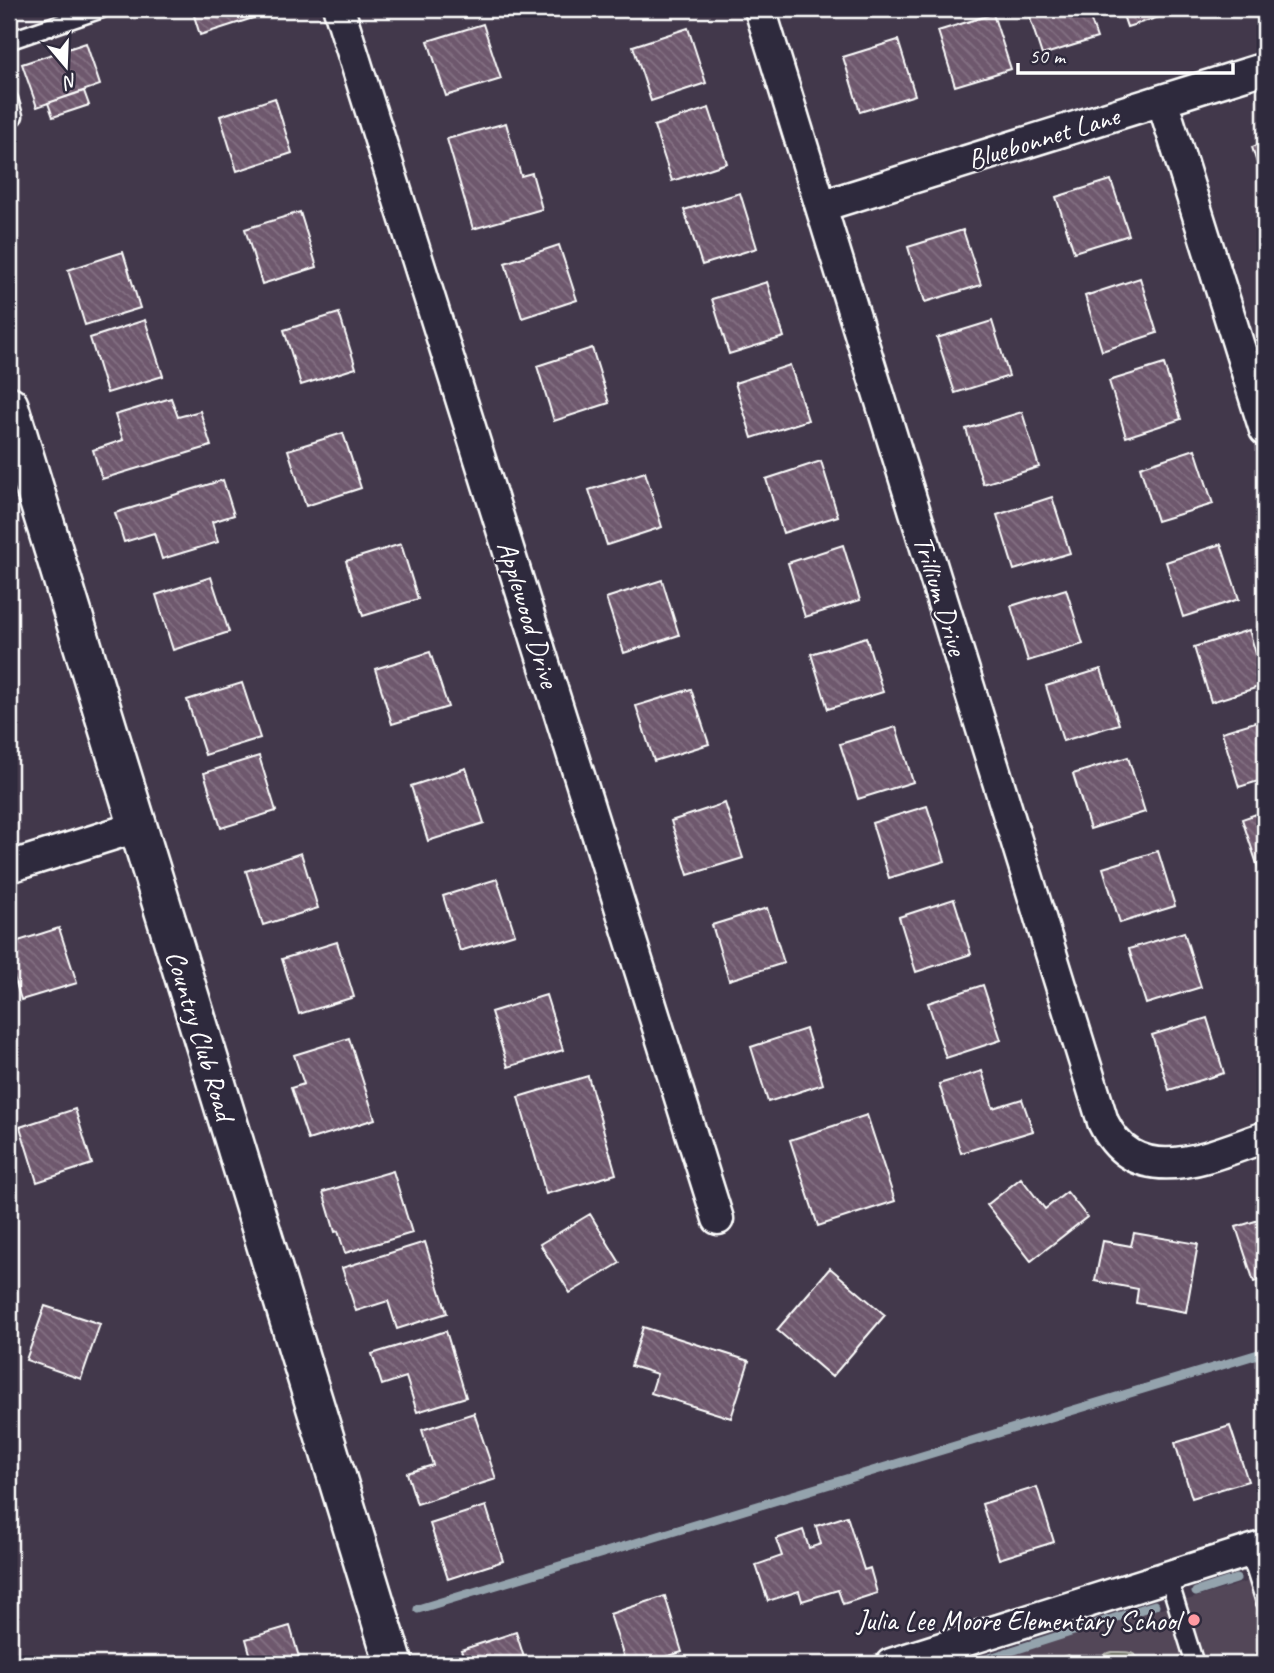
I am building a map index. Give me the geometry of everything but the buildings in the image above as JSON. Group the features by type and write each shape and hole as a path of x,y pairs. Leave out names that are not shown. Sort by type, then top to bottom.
{"street":[{"name":"Applewood Drive","path":"339,9 718,1219"},
{"name":"Trillium Drive","path":"760,9 1103,1122 1120,1148 1146,1162 1186,1162 1265,1137"},
{"name":"Bluebonnet Lane","path":"821,206 1265,68"},
{"path":"1162,100 1265,430"},
{"name":"Country Club Road","path":"9,405 394,1664"},
{"path":"9,867 137,827"},
{"path":"891,1664 1257,1549"}],"lane":[{"path":"9,42 102,9"},
{"path":"9,99 14,116 9,118"},
{"path":"1257,1549 1265,1602"},
{"path":"1168,1577 1195,1664"}],"shaded area":[{"name":"Julia Lee Moore Elementary School","path":"1265,1576 1265,1664 980,1664"}],"green space":[{"path":"1105,1654 1133,1654 1141,1664 1096,1664"},
{"path":"1068,1655 1082,1664 1042,1664"}],"waterway":[{"path":"418,1609 1265,1352"},
{"path":"1196,1592 1236,1579"},
{"path":"971,1664 1155,1605"}],"place":[{"name":"Julia Lee Moore Elementary School","path":"1194,1620"}]}
